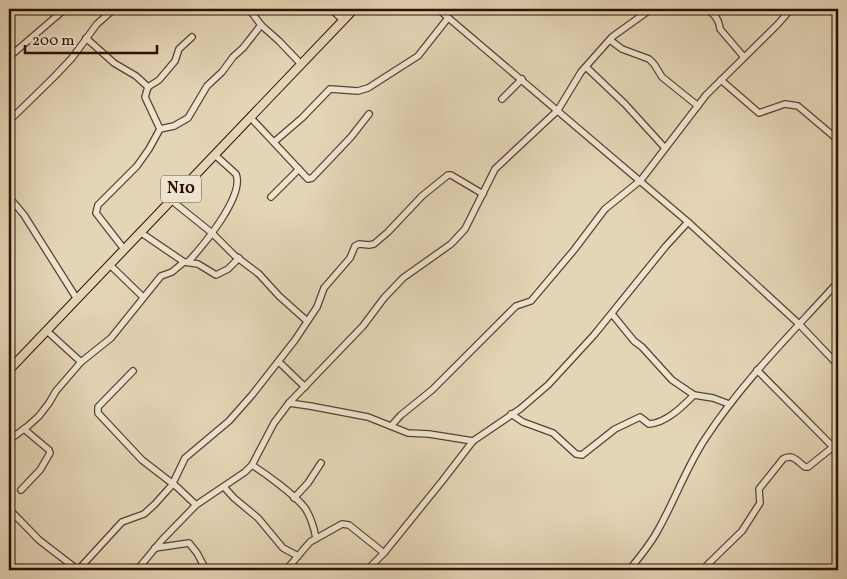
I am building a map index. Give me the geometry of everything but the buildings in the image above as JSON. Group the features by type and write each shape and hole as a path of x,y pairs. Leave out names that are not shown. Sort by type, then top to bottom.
{"main road":[{"name":"N10","path":"9,370 354,9"}],"street":[{"path":"9,57 65,9"},
{"path":"9,121 72,58 97,24 114,9"},
{"path":"249,9 261,26 279,41 301,64"},
{"path":"331,9 343,20"},
{"path":"438,9 641,180 837,360"},
{"path":"137,570 155,548 196,506 252,466 274,423 289,403 363,326 374,310 403,278 451,244 465,229 495,169 558,110 586,66 610,40 651,9"},
{"path":"706,9 715,15 720,24 720,29 744,56"},
{"path":"391,426 400,415 432,390 516,306 531,300 574,250 605,209 641,180 698,106 744,56 778,24 790,9"},
{"path":"274,142 302,118 330,89 358,90 368,88 418,56 448,18"},
{"path":"160,129 174,126 188,118 207,86 222,72 261,26"},
{"path":"160,129 147,103 145,92 148,87 159,80 175,61 179,49 192,37"},
{"path":"86,38 114,63 136,76 148,87"},
{"path":"610,40 622,49 649,59 662,77 698,106"},
{"path":"586,66 625,104 665,148"},
{"path":"502,99 522,79"},
{"path":"721,80 759,113 785,104 798,106 838,140"},
{"path":"250,118 308,179 312,178 352,137 369,114"},
{"path":"124,249 96,213 96,208 103,198 137,166 150,149 160,129"},
{"path":"9,440 39,416 56,391 81,362 111,338 161,276 172,272 186,262 212,233 230,206 237,179 236,174 215,155"},
{"path":"271,197 299,169"},
{"path":"9,508 39,540 75,569 120,524 128,519 144,514 172,484 185,458 229,420 252,395 279,362 316,307 324,288 350,258 355,246 374,244 422,196 448,175 452,175 483,194"},
{"path":"9,197 24,215 77,299"},
{"path":"171,200 259,274 307,321"},
{"path":"367,570 384,553 444,480 473,441 548,385 612,314 666,246 688,222"},
{"path":"140,232 186,262 198,264 216,275 228,269 238,258"},
{"path":"110,264 143,297"},
{"path":"629,570 642,555 657,532 689,465 729,404 838,282"},
{"path":"612,314 634,341 642,347 672,380 694,395 713,398 729,404"},
{"path":"47,331 81,362"},
{"path":"279,362 305,387"},
{"path":"758,370 838,452"},
{"path":"133,371 100,404 97,410 142,460 196,506"},
{"path":"511,414 523,422 553,433 574,452 582,455 624,424 640,417 649,424 656,423 675,412 694,395"},
{"path":"289,403 368,417 408,433 429,434 473,441"},
{"path":"21,490 40,470 50,453 49,450 24,429"},
{"path":"702,570 742,531 760,503 759,489 785,458 792,457 805,467 808,467 833,447"},
{"path":"294,498 308,483 321,463"},
{"path":"252,466 276,482 305,508 316,538"},
{"path":"224,487 258,518 283,548 298,556"},
{"path":"286,570 307,544 345,524 349,525 384,553"},
{"path":"155,548 189,543 206,570"}]}
